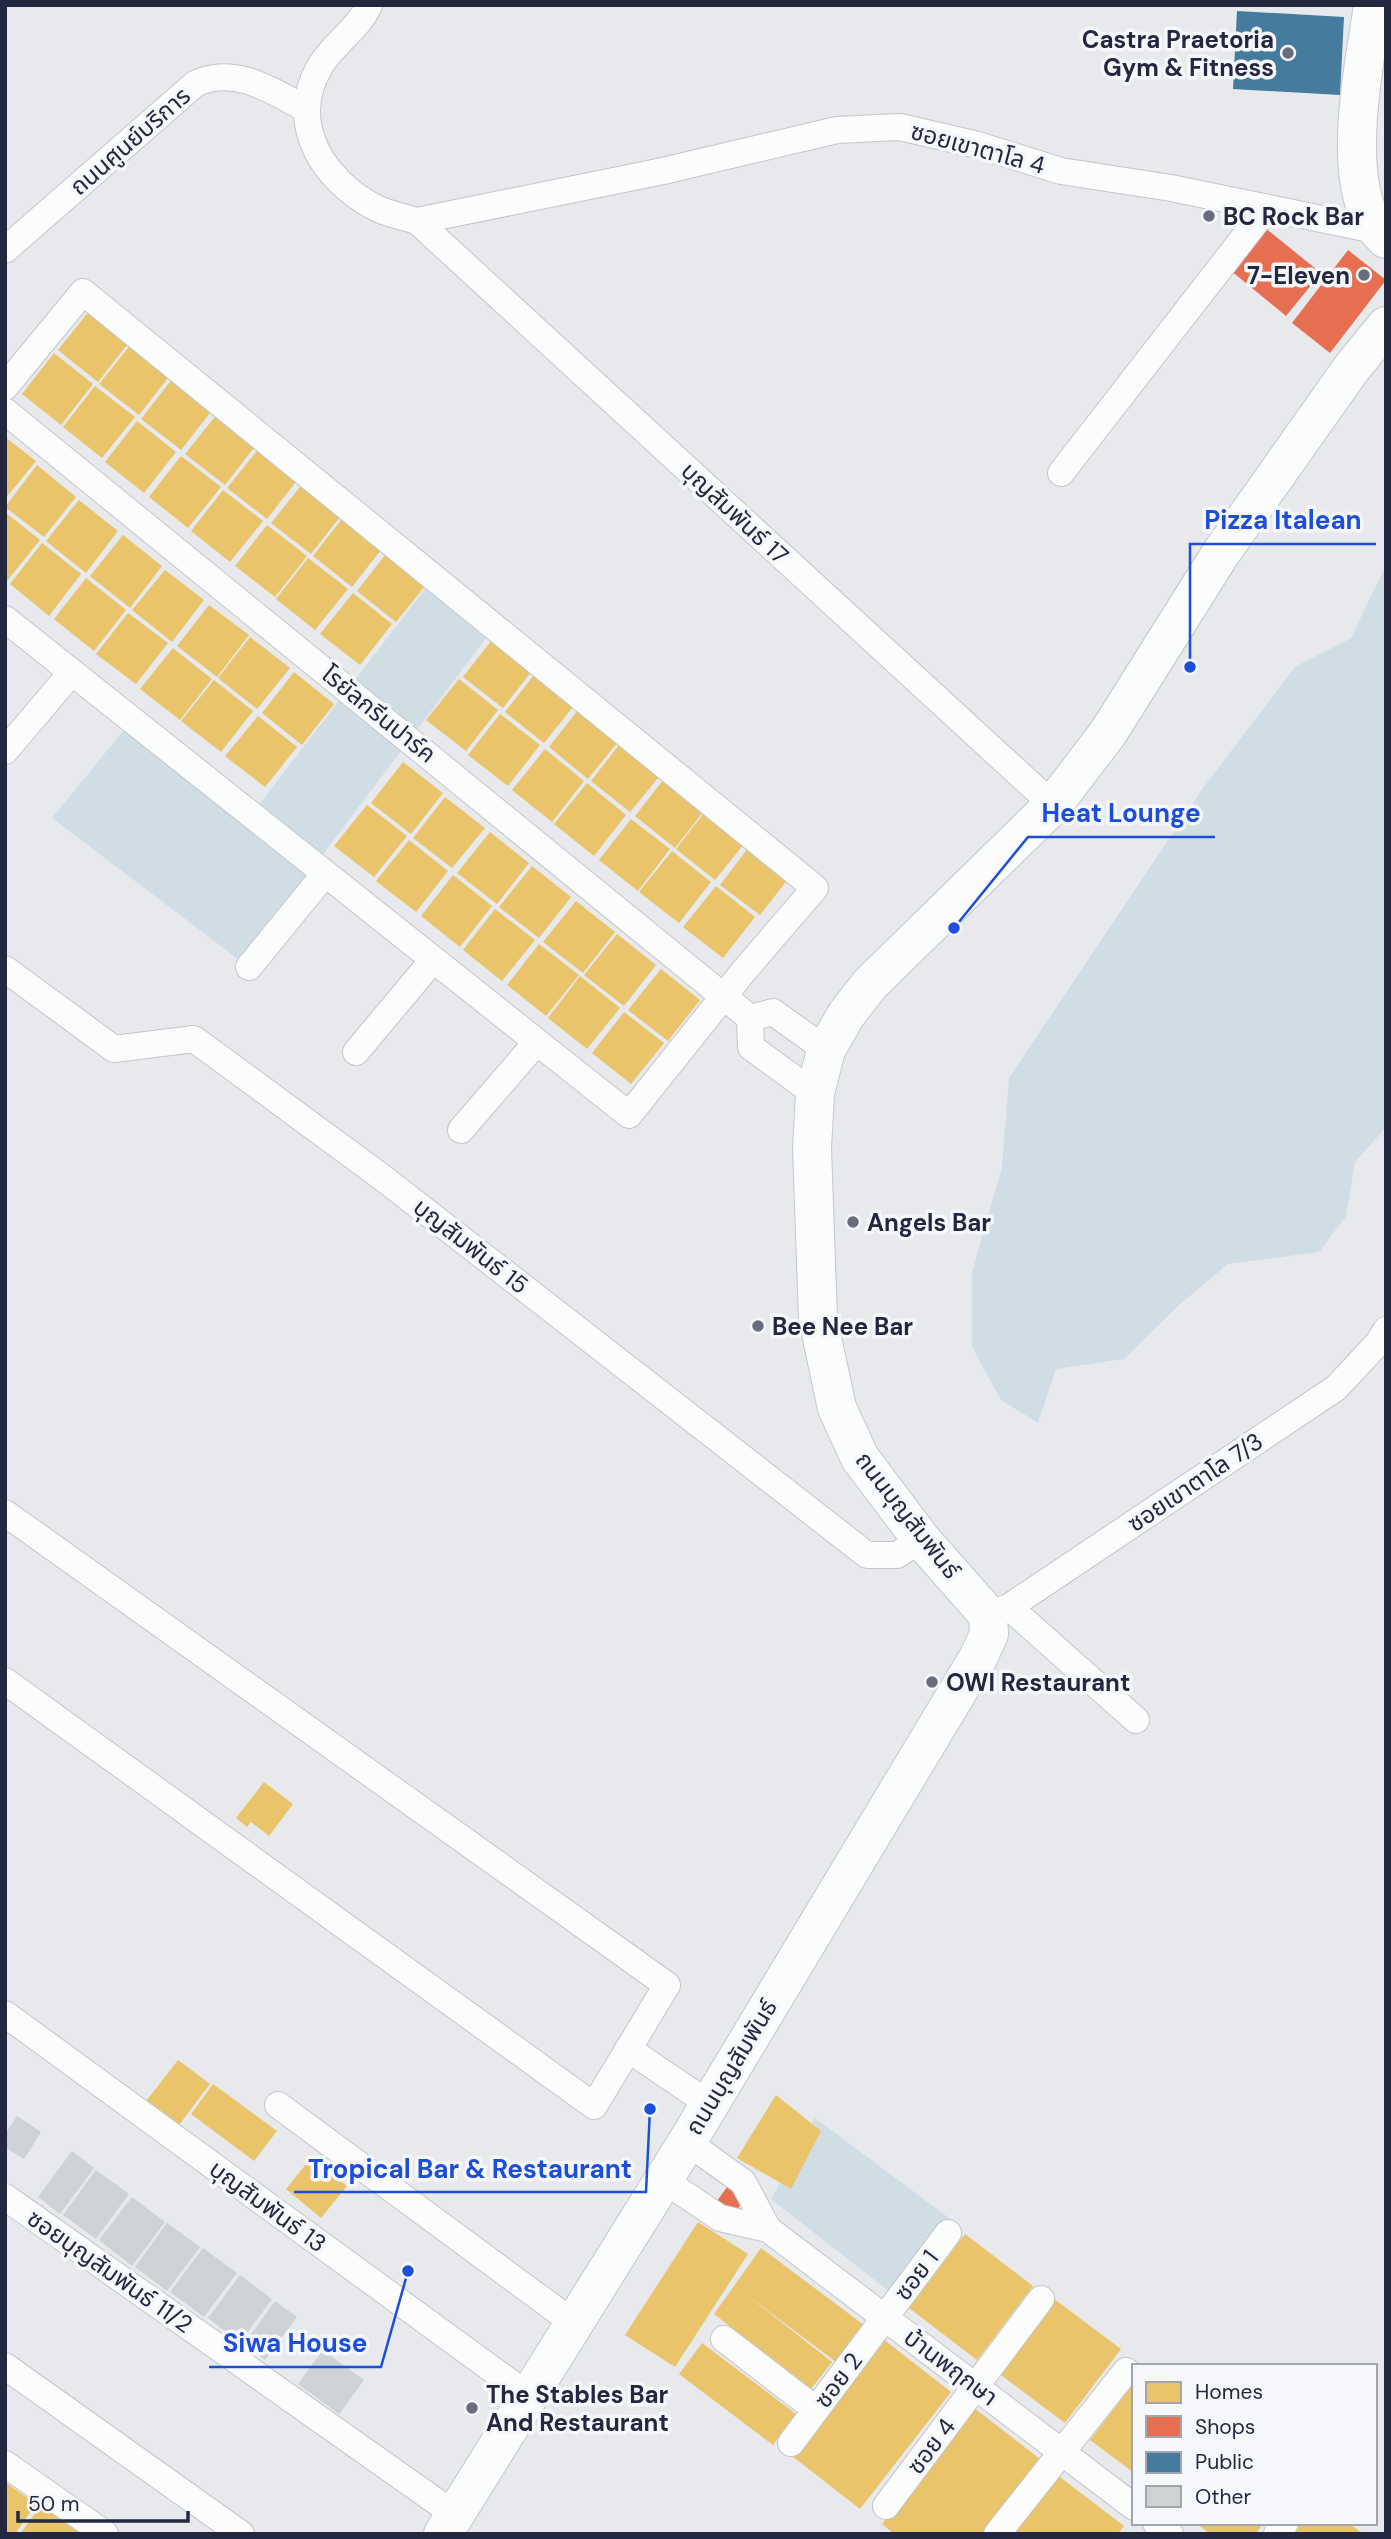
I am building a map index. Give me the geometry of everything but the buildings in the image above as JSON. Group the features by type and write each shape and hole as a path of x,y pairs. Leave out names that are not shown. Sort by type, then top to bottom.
{"street":[{"path":"369,5 363,18 319,67 306,109 310,138 329,174 376,208 417,221"},
{"path":"1373,5 1356,148 1360,186 1380,234"},
{"name":"ถนนศูนย์บริการ","path":"5,250 195,84 211,76 244,79 306,109"},
{"name":"ซอยเขาตาโล 4","path":"417,221 663,171 837,130 900,127 978,145 1061,171 1171,188 1380,234"},
{"path":"1061,473 1266,209"},
{"name":"บุญสัมพันธ์ 17","path":"417,221 1053,805"},
{"path":"5,387 83,292 815,888 629,1115 5,619"},
{"name":"ถนนบุญสัมพันธ์","path":"448,2524 530,2397 687,2142 978,1658 998,1611 921,1539 860,1458 837,1408 818,1319 812,1148 815,1094 826,1050 846,1015 870,984 1053,805 1108,733 1221,553 1351,369 1386,326"},
{"name":"โรยัลกรีนปาร์ค","path":"5,411 582,878 750,1018"},
{"path":"5,751 72,672"},
{"path":"249,967 324,875"},
{"path":"356,1052 433,960"},
{"name":"บุญสัมพันธ์ 15","path":"5,969 114,1049 194,1039 383,1178 867,1555 897,1555 921,1539"},
{"path":"815,1094 751,1047 750,1018 772,1012 826,1050"},
{"path":"461,1130 536,1043"},
{"name":"ซอยเขาตาโล 7/3","path":"998,1611 1336,1388 1378,1343 1386,1330"},
{"path":"5,1513 667,1985 594,2106 5,1681"},
{"path":"998,1611 1136,1720"},
{"name":"บุญสัมพันธ์ 13","path":"5,2014 530,2397"},
{"path":"628,2049 709,2104"},
{"path":"278,2105 575,2323"},
{"name":"บ้านพฤกษา","path":"687,2142 743,2182 768,2229"},
{"name":"บ้านพฤกษา","path":"662,2179 720,2218 768,2229 1132,2505"},
{"name":"ซอยบุญสัมพันธ์ 11/2","path":"5,2197 448,2524"},
{"name":"ซอย 1","path":"885,2317 948,2233"},
{"name":"ซอย 4","path":"886,2506 1041,2300"},
{"name":"ซอย 2","path":"791,2443 885,2317"},
{"path":"724,2339 815,2409"},
{"path":"5,2366 240,2534"},
{"path":"997,2534 1126,2371"},
{"path":"5,2464 105,2534"}],"shaded area":[{"path":"1386,565 1386,1127 1355,1162 1346,1216 1319,1252 1228,1264 1179,1305 1124,1359 1056,1369 1038,1423 1001,1400 972,1347 972,1273 1002,1167 1009,1078 1203,788 1295,667 1351,638"},
{"path":"429,584 489,634 242,962 52,818 128,725 247,820"},
{"path":"815,2118 949,2218 890,2292 771,2199"}],"place":[{"name":"Castra Praetoria Gym & Fitness","path":"1288,53"},
{"name":"BC Rock Bar","path":"1209,216"},
{"name":"7-Eleven","path":"1364,275"},
{"name":"Pizza Italean","path":"1190,667"},
{"name":"Heat Lounge","path":"954,928"},
{"name":"Angels Bar","path":"853,1222"},
{"name":"Bee Nee Bar","path":"758,1326"},
{"name":"OWI Restaurant","path":"932,1682"},
{"name":"Tropical Bar & Restaurant","path":"650,2109"},
{"name":"Siwa House","path":"408,2271"},
{"name":"The Stables Bar And Restaurant","path":"472,2408"}]}
